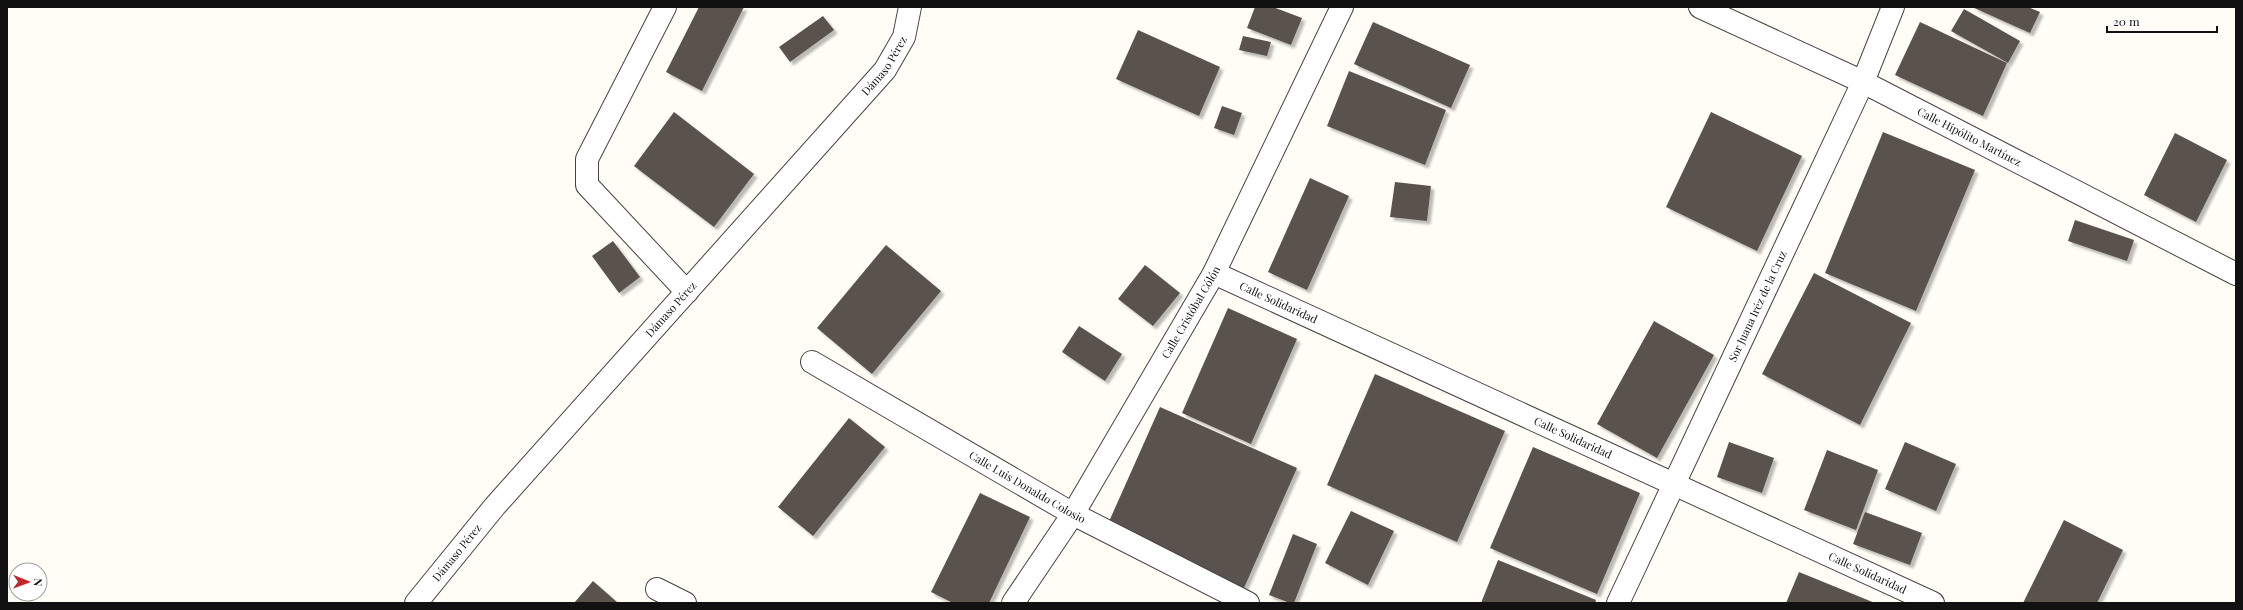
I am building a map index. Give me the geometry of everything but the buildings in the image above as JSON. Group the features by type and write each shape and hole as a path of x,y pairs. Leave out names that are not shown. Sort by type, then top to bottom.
{"street":[{"path":"665,7 587,159 587,185 687,292"},
{"name":"Dámaso Pérez","path":"416,603 496,506 885,70 904,37 910,7"},
{"name":"Calle Cristóbal Cólón","path":"1013,603 1074,514 1214,273 1342,7"},
{"name":"Calle Hipólito Martínez","path":"1700,7 1863,82 2236,274"},
{"name":"Sor Juana Iréz de la Cruz","path":"1618,603 1863,82 1893,7"},
{"name":"Calle Solidaridad","path":"1214,273 1933,603"},
{"name":"Calle Luis Donaldo Colosio","path":"812,362 1074,514 1248,603"},
{"path":"657,588 685,603"}]}
